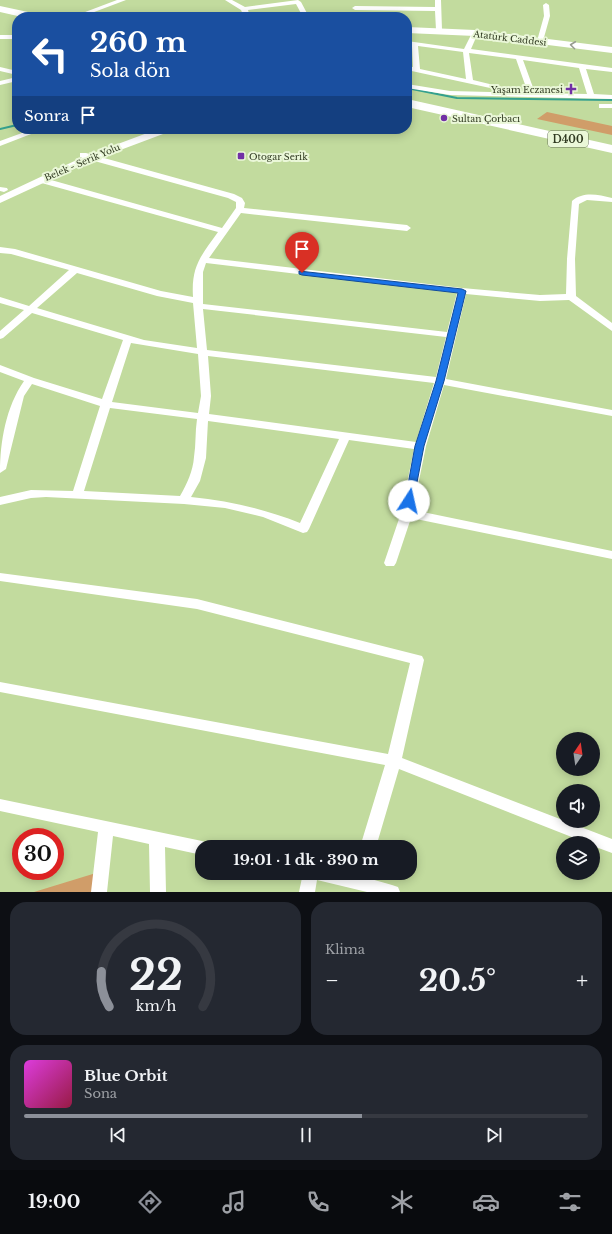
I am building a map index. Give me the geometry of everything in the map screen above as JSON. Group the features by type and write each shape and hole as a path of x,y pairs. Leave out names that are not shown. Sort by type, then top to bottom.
{"highway":[{"path":"0,9 12,15"},
{"path":"0,14 10,19 12,18"},
{"path":"412,94 524,119 566,136"},
{"name":"D400","path":"412,99 566,136 612,149"},
{"name":"D400","path":"412,104 526,127"},
{"path":"412,109 522,134 566,136"},
{"name":"D400","path":"566,136 612,143"}],"main road":[{"name":"Atatürk Caddesi","path":"412,30 439,30 612,50"},
{"name":"Belek - Serik Yolu","path":"1,192 139,134"},
{"name":"Belek - Serik Yolu","path":"1,192 41,180 87,156 152,134"}],"street":[{"path":"89,12 123,0"},
{"path":"228,0 244,9 298,2 303,12"},
{"path":"353,0 355,12"},
{"path":"438,0 439,30"},
{"path":"540,42 547,16 546,5"},
{"path":"355,8 438,9"},
{"path":"470,80 466,52 475,34"},
{"path":"0,37 12,37"},
{"path":"412,44 612,70"},
{"path":"415,45 417,70"},
{"path":"519,58 532,93"},
{"path":"582,67 591,96"},
{"path":"0,69 12,72"},
{"path":"412,69 470,80 496,88 532,93"},
{"path":"0,83 12,79"},
{"path":"412,87 450,93 532,93 612,96"},
{"path":"602,106 612,106"},
{"path":"0,144 27,134"},
{"path":"87,156 235,197 241,203 238,210 203,260 198,272 201,352 206,396 197,470 184,500"},
{"path":"41,180 224,231"},
{"path":"572,297 571,259 575,203 581,198 587,197 612,200"},
{"path":"238,210 407,228"},
{"path":"0,250 12,251 160,294 199,303 451,335"},
{"path":"203,260 462,291 540,298 572,297 612,328"},
{"path":"0,336 75,270"},
{"path":"390,563 407,513 420,446 440,381 462,291"},
{"path":"0,300 128,340 201,352 440,381 612,413"},
{"path":"77,494 94,448 117,364 128,340"},
{"path":"0,368 30,380 106,404 420,446"},
{"path":"0,469 19,396 30,380"},
{"path":"0,502 31,494 77,494 184,500 224,504 254,510 303,529 345,437"},
{"path":"407,513 612,555"},
{"path":"0,577 164,598 197,604 417,660 394,761 370,840"},
{"path":"0,687 394,761 612,846"},
{"path":"0,805 195,847"},
{"path":"99,892 106,828"},
{"path":"156,839 158,892"},
{"path":"307,892 310,880"},
{"path":"364,880 392,892"}],"shaded area":[{"path":"547,112 612,126 612,135 537,119"},
{"path":"96,873 95,892 34,892"}],"waterway":[{"path":"412,89 457,98 612,100"},
{"path":"0,129 12,126"}],"place":[{"name":"Yaşam Eczanesi","path":"571,89"},
{"name":"Sultan Çorbacı","path":"444,118"},
{"name":"Otogar Serik","path":"241,156"}],"route":[{"path":"302,273 462,291 440,381 420,446 409,501"}]}
